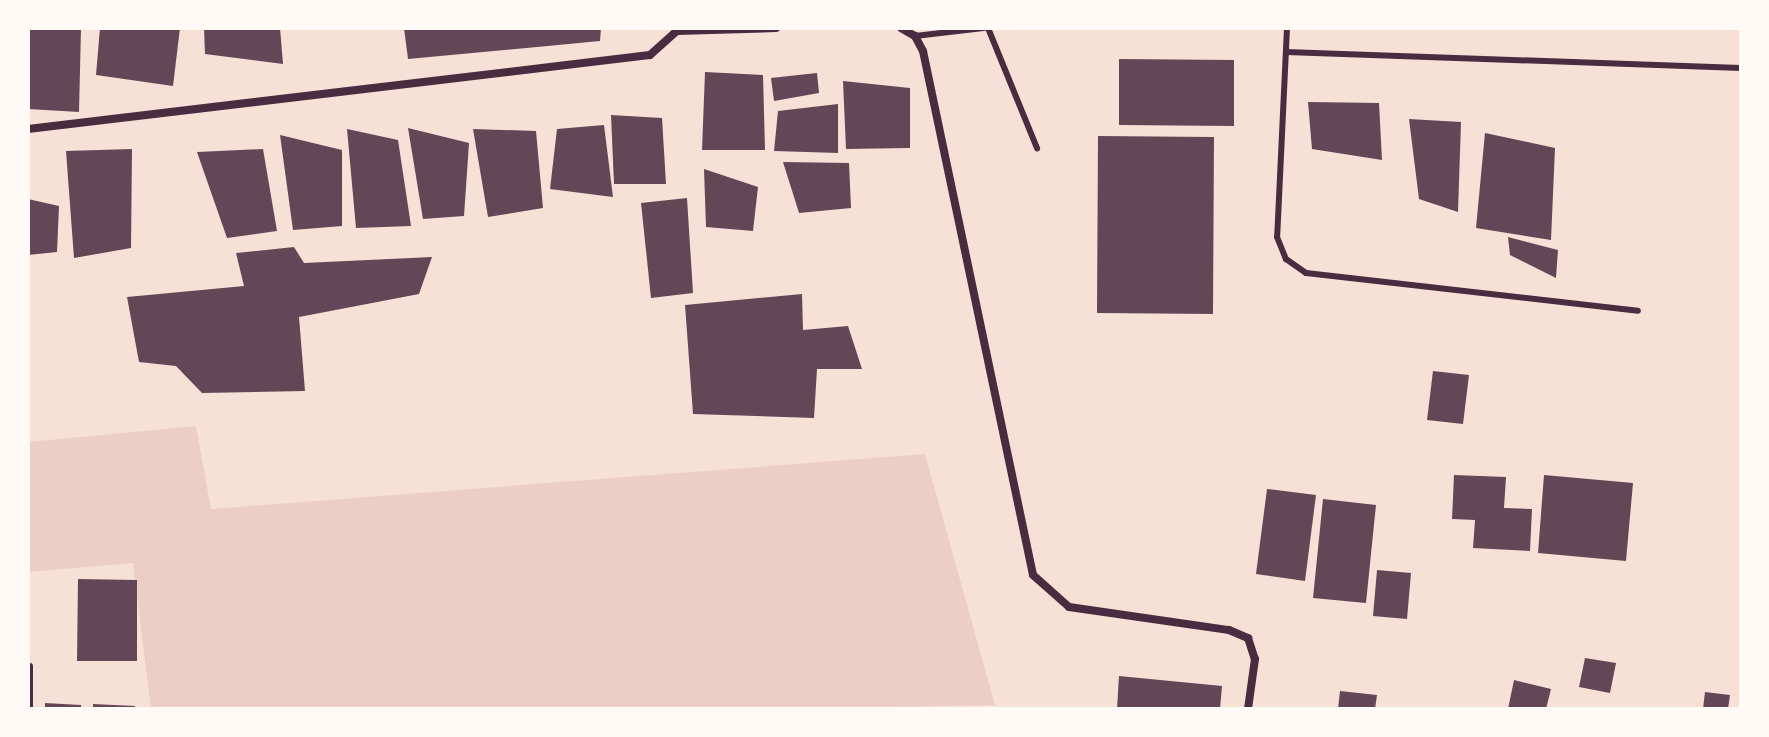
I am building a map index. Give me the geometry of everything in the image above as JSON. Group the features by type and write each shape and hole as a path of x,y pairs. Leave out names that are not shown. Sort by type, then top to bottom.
{"street":[{"path":"28,129 650,55 677,29 776,28"},
{"path":"901,28 915,36 923,51 1033,575 1069,607 1229,630 1248,638 1255,659 1248,709"}],"lane":[{"path":"915,36 986,28 1037,148"},
{"path":"1287,28 1277,237 1286,259 1306,273 1638,311"},
{"path":"1286,52 1741,68"},
{"path":"30,666 30,709"}],"shaded area":[{"path":"196,426 211,509 925,454 995,705 793,709 151,709 133,563 28,572 28,442"}],"building":[{"path":"28,28 81,28 79,112 28,109"},
{"path":"100,28 180,28 173,86 96,75"},
{"path":"204,28 280,28 283,64 205,54"},
{"path":"404,28 601,28 600,41 408,59"},
{"path":"1119,59 1234,60 1234,126 1119,125"},
{"path":"705,72 763,75 765,150 702,150"},
{"path":"817,73 819,93 774,101 771,78"},
{"path":"843,81 910,88 910,148 846,149"},
{"path":"1308,102 1379,103 1382,160 1312,149"},
{"path":"838,104 838,153 774,151 778,111"},
{"path":"611,115 662,118 666,184 614,184"},
{"path":"1409,119 1461,122 1458,212 1419,199"},
{"path":"604,125 613,197 550,189 557,129"},
{"path":"408,128 469,143 464,216 423,219"},
{"path":"347,129 398,140 411,226 356,228"},
{"path":"473,129 536,131 543,208 488,217"},
{"path":"1485,133 1555,148 1551,240 1476,228"},
{"path":"280,135 342,150 342,226 293,230"},
{"path":"1098,136 1214,137 1213,314 1097,313"},
{"path":"132,149 131,248 74,258 66,151"},
{"path":"263,149 277,231 227,238 197,152"},
{"path":"783,162 849,163 851,208 799,213"},
{"path":"704,169 758,187 753,231 706,227"},
{"path":"687,198 693,293 651,298 641,203"},
{"path":"28,199 59,206 57,252 28,255"},
{"path":"1508,237 1558,250 1556,278 1510,255"},
{"path":"294,247 304,263 432,257 419,294 299,317 305,391 202,393 176,366 139,362 127,297 244,286 236,253"},
{"path":"802,294 803,330 848,326 862,369 817,369 814,418 693,414 685,305"},
{"path":"1433,371 1469,375 1463,424 1427,420"},
{"path":"1454,475 1506,477 1504,508 1532,509 1530,551 1473,548 1475,520 1452,519"},
{"path":"1544,475 1633,483 1626,561 1538,553"},
{"path":"1267,489 1316,495 1305,581 1256,574"},
{"path":"1323,499 1376,505 1366,603 1313,598"},
{"path":"1377,570 1411,573 1407,619 1373,616"},
{"path":"78,579 137,580 137,661 77,661"},
{"path":"1585,658 1616,663 1610,693 1579,687"},
{"path":"1119,676 1222,686 1220,709 1117,709"},
{"path":"1514,680 1551,689 1546,709 1508,709"},
{"path":"1340,691 1377,695 1375,709 1338,709"},
{"path":"1705,692 1730,695 1728,709 1703,709"},
{"path":"45,703 81,705 81,709 45,709"},
{"path":"93,704 135,706 135,709 93,709"}]}
